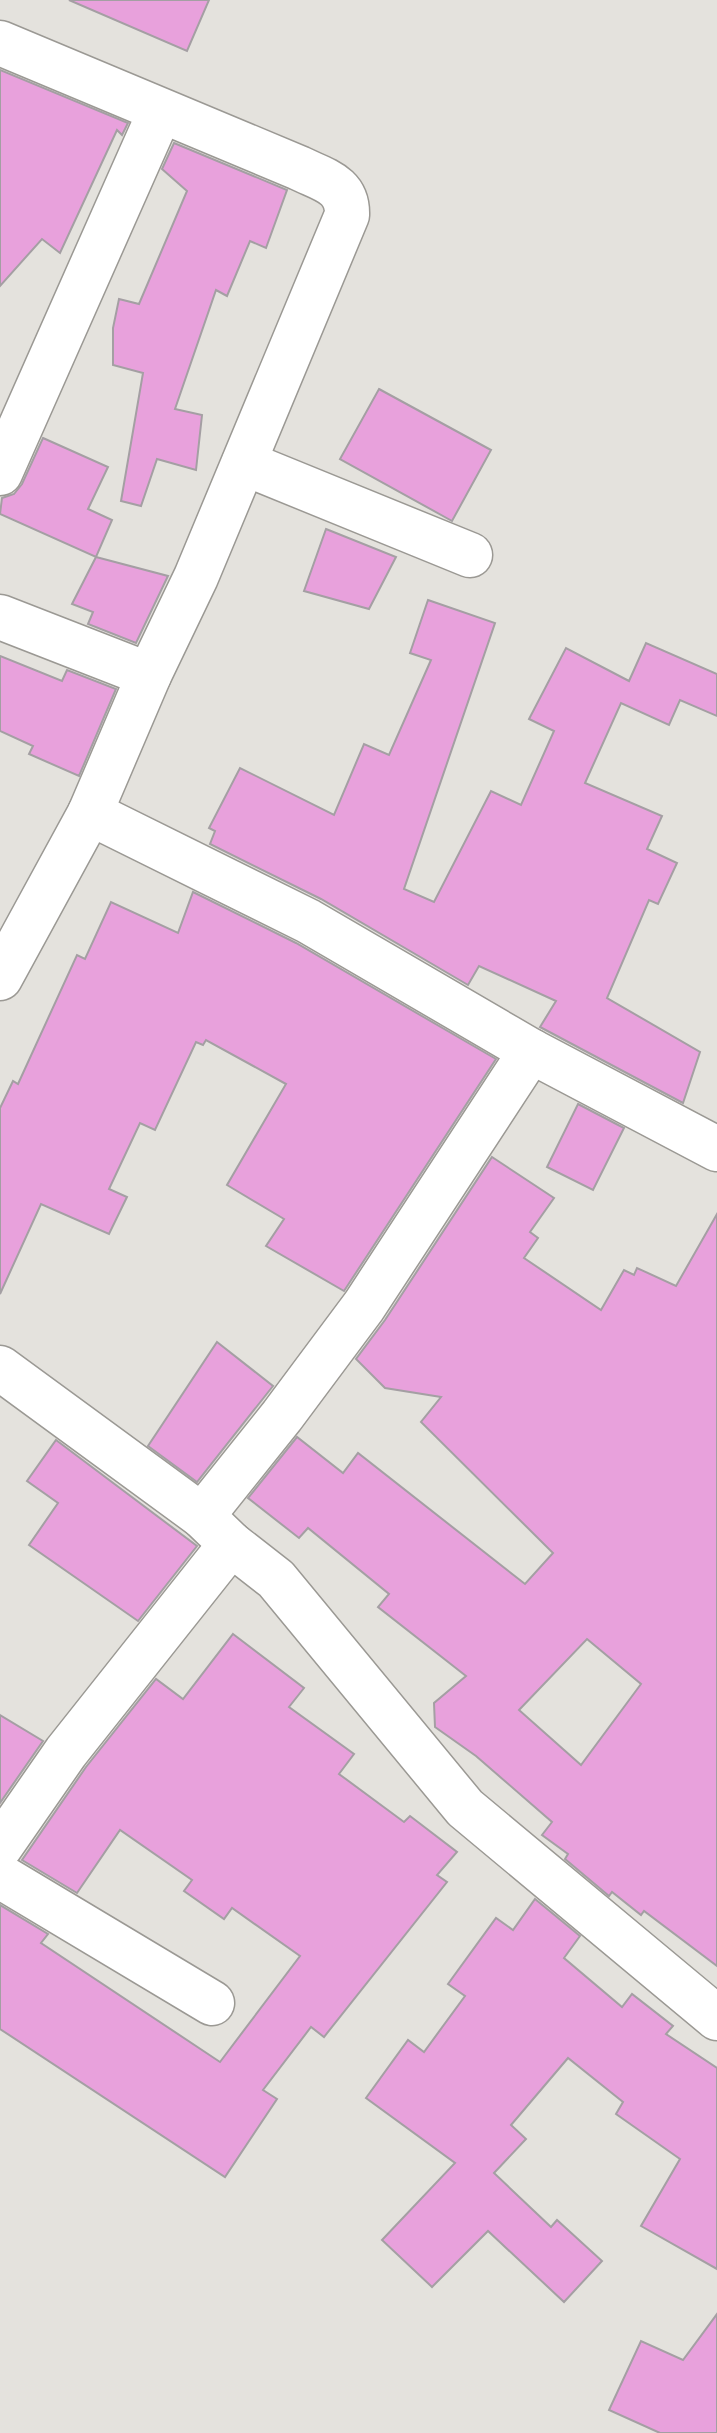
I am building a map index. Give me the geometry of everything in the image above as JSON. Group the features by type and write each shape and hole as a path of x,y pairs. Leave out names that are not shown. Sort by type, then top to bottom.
{"street":[{"path":"0,43 299,168 341,189 348,201 347,215 181,611 149,675 90,813 0,978"},
{"path":"0,473 160,112"},
{"path":"244,463 470,555"},
{"path":"0,617 149,675"},
{"path":"90,813 308,921 531,1051 717,1149"},
{"path":"0,1847 216,1530 282,1416 364,1306 531,1051"},
{"path":"0,1368 216,1530 276,1579 465,1808 717,2018"},
{"path":"0,1876 212,2003"}],"building":[{"path":"69,0 209,0 187,51"},
{"path":"0,70 128,123 122,135 117,130 60,253 42,239 0,286"},
{"path":"174,143 287,190 266,248 250,241 227,296 216,290 175,409 202,415 196,470 157,459 141,506 121,501 143,373 113,365 113,328 119,299 139,304 187,191 162,169"},
{"path":"379,389 491,450 452,521 340,459"},
{"path":"43,438 108,467 88,509 112,520 96,557 0,514 2,498 14,494 22,484"},
{"path":"326,529 396,557 369,609 304,591"},
{"path":"96,557 168,576 136,643 88,624 93,612 72,604"},
{"path":"428,600 495,623 404,889 434,902 491,791 521,805 554,731 529,719 566,648 629,681 646,643 717,674 717,716 680,700 669,725 621,703 585,783 662,816 647,849 677,863 658,904 649,900 607,998 700,1052 683,1103 540,1027 556,1001 479,966 468,985 321,899 210,844 215,831 209,828 240,768 334,815 364,744 389,755 431,660 410,653"},
{"path":"0,656 62,681 67,670 116,689 79,776 29,754 33,746 0,731"},
{"path":"193,892 296,943 496,1059 344,1291 266,1246 284,1219 227,1185 286,1084 206,1040 203,1045 196,1042 155,1130 140,1123 109,1189 127,1197 109,1234 41,1204 0,1294 0,1108 13,1081 18,1084 77,955 85,959 111,902 178,933"},
{"path":"578,1104 624,1128 593,1190 547,1167"},
{"path":"492,1157 554,1198 530,1232 538,1238 524,1258 601,1310 624,1270 634,1275 637,1268 676,1286 717,1214 717,1966 644,1911 641,1915 612,1892 609,1896 565,1859 568,1854 542,1835 552,1822 476,1756 435,1727 434,1703 466,1676 378,1607 389,1594 308,1528 299,1538 248,1498 297,1437 343,1473 358,1453 525,1584 553,1553 421,1422 441,1397 385,1388 356,1359","holes":["587,1639 641,1684 581,1765 519,1710"]},
{"path":"217,1342 273,1386 197,1482 148,1446"},
{"path":"56,1440 197,1546 138,1621 29,1545 58,1503 27,1481"},
{"path":"233,1634 304,1688 289,1707 354,1754 339,1774 404,1822 410,1816 457,1852 437,1875 447,1882 324,2037 311,2027 263,2090 277,2099 225,2177 0,2029 0,1905 48,1934 41,1943 220,2062 300,1956 232,1908 224,1919 184,1891 192,1880 120,1830 77,1893 22,1860 86,1767 156,1679 183,1699"},
{"path":"0,1715 43,1741 0,1803"},
{"path":"535,1899 580,1936 564,1958 622,2007 632,1994 673,2026 666,2034 717,2068 717,2269 641,2226 680,2159 616,2114 623,2102 568,2058 511,2125 526,2139 494,2173 551,2227 557,2220 602,2261 564,2302 488,2231 432,2287 382,2240 455,2163 366,2098 408,2040 424,2052 465,1996 448,1984 496,1918 513,1930"},
{"path":"717,2314 717,2433 660,2433 609,2410 641,2341 683,2360"}]}
